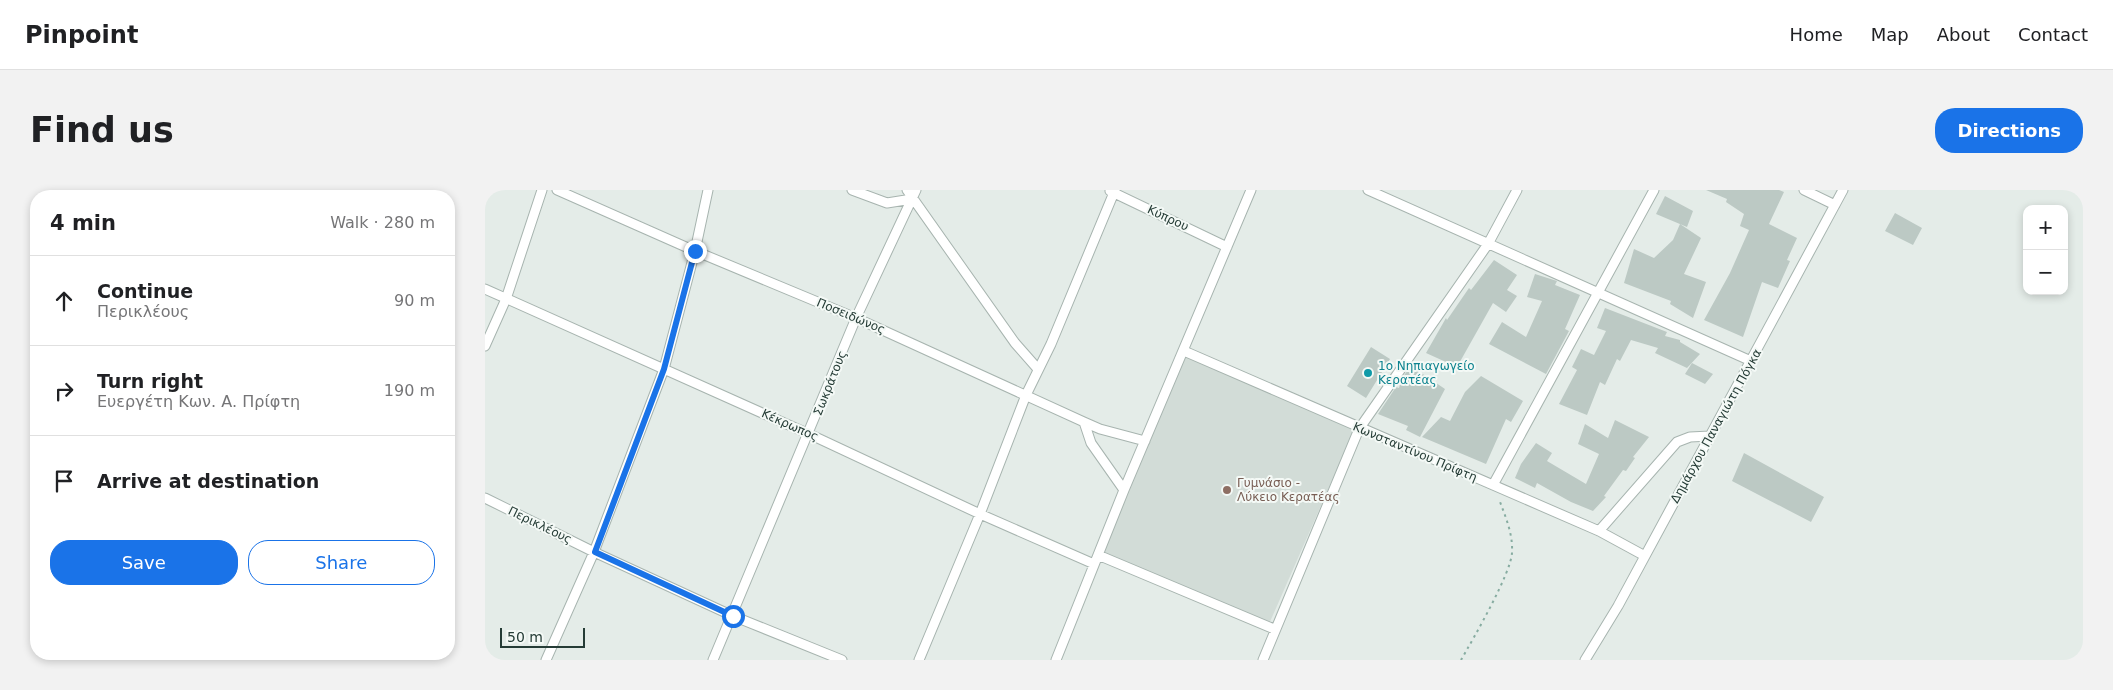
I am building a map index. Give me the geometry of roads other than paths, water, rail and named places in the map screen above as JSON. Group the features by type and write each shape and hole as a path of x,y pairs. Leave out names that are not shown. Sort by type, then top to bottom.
{"street":[{"path":"485,346 506,299 542,190"},
{"name":"Ποσειδώνος","path":"557,190 695,251 857,318 1100,429 1145,441"},
{"path":"546,660 595,552 664,369 695,251 708,190"},
{"path":"853,190 887,203 912,199"},
{"path":"907,190 1015,343 1037,368"},
{"name":"Σωκράτους","path":"713,660 857,318 916,190"},
{"path":"1056,660 1124,490 1251,190"},
{"path":"1368,190 1751,360"},
{"path":"1263,660 1274,629 1359,429 1489,244 1517,190"},
{"path":"1493,486 1654,190"},
{"path":"1804,190 1835,205"},
{"name":"Δημάρχου Παναγιώτη Πόγκα","path":"1585,660 1645,556 1843,190"},
{"path":"919,660 980,514 1037,368 1051,344 1112,191"},
{"name":"Κύπρου","path":"1112,191 1227,247"},
{"name":"Κέκρωπος","path":"485,289 1094,564"},
{"name":"Κωνσταντίνου Πρίφτη","path":"1184,352 1599,531 1645,556"},
{"path":"1084,422 1091,443 1124,490"},
{"path":"1599,531 1677,442 1690,437 1710,436"},
{"name":"Περικλέους","path":"485,498 595,552 733,616 842,660"},
{"path":"1098,555 1274,629"}],"place":[{"name":"1ο Νηπιαγωγείο Κερατέας","path":"1368,373"},
{"name":"Γυμνάσιο - Λύκειο Κερατέας","path":"1227,490"}]}
